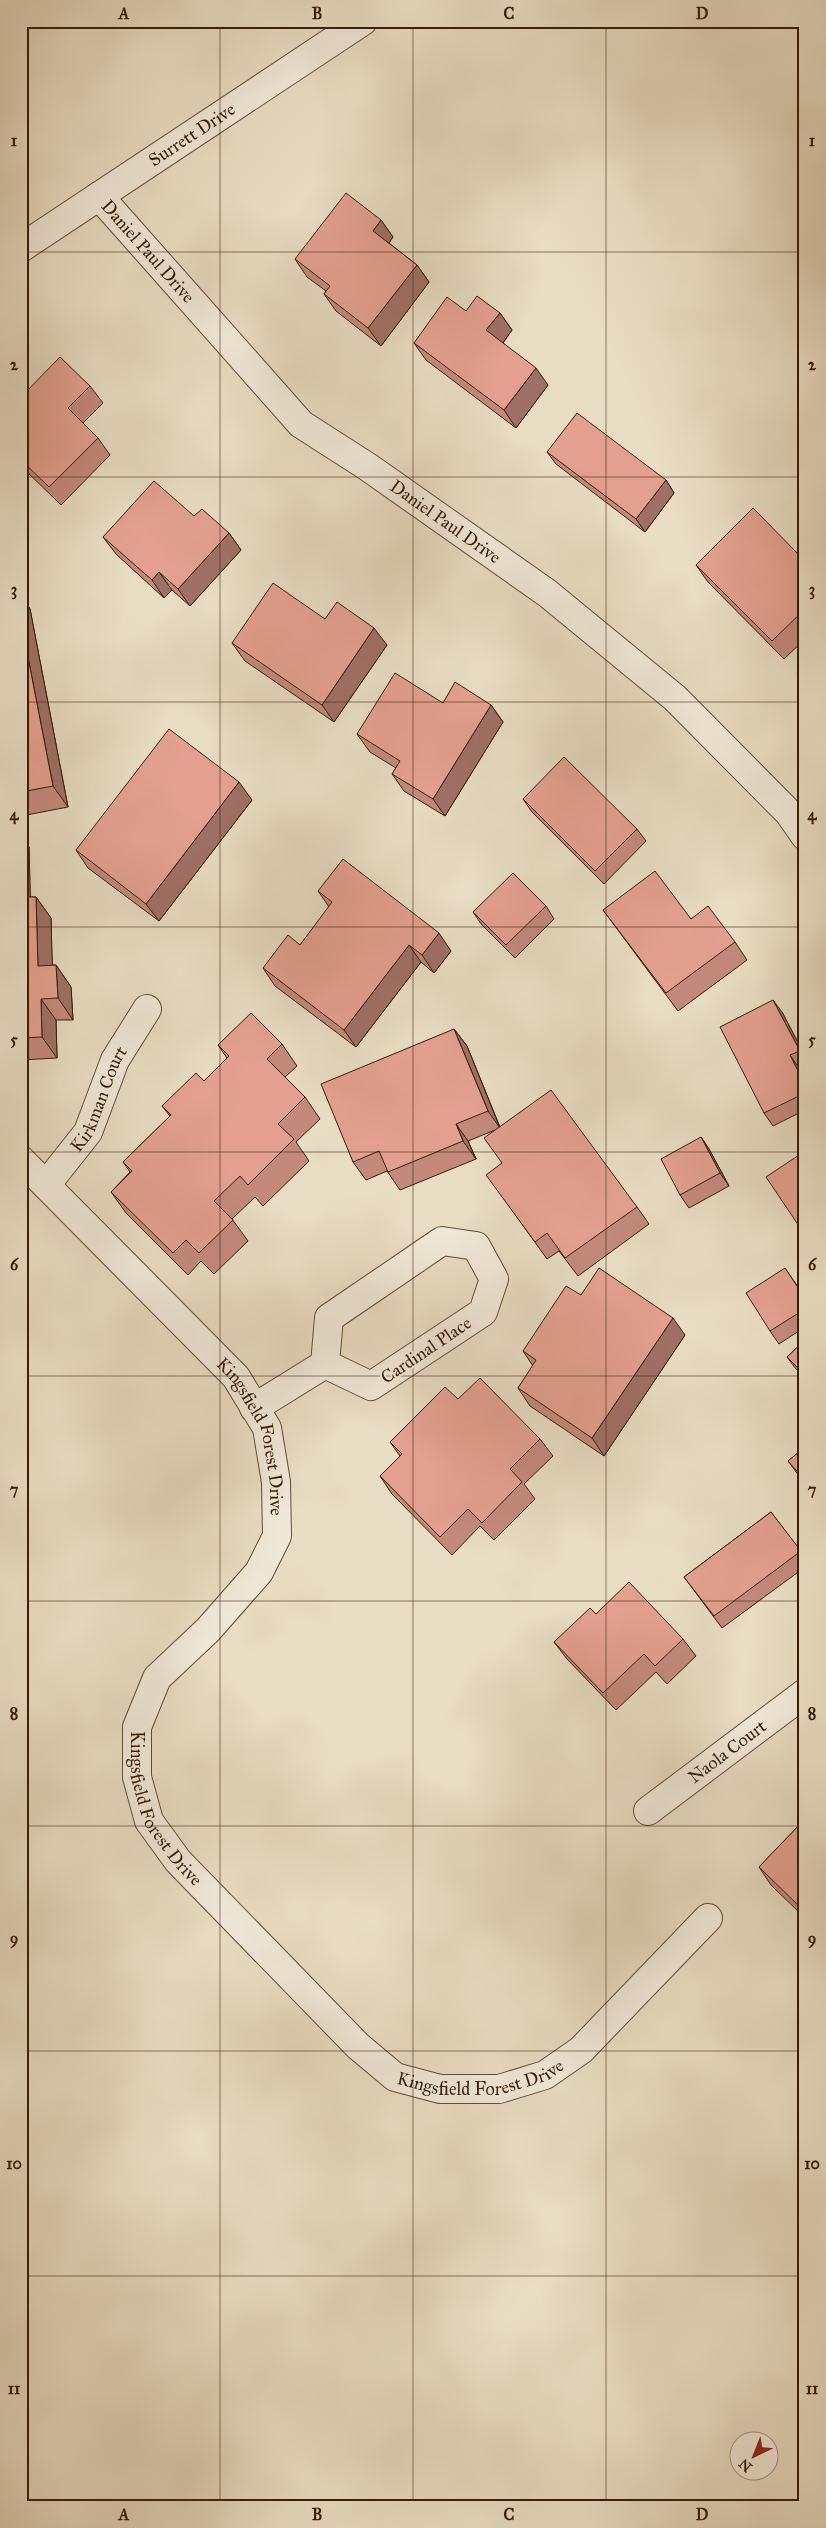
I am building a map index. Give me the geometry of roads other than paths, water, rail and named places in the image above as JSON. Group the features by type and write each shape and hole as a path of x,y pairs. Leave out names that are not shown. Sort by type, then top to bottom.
{"street":[{"name":"Surrett Drive","path":"21,248 363,21"},
{"name":"Daniel Paul Drive","path":"99,196 301,424 368,467 547,593 668,692 789,813 805,836"},
{"name":"Kirkman Court","path":"46,1185 88,1132 115,1060 147,1009"},
{"name":"Kingsfield Forest Drive","path":"21,1160 236,1377 267,1428 276,1482 277,1536 259,1572 208,1630 157,1678 137,1728 137,1777 149,1821 178,1861 358,2046 395,2077 440,2089 499,2089 545,2075 582,2050 708,1918"},
{"name":"Cardinal Place","path":"442,1240 476,1246 494,1279 483,1312 371,1386 325,1364 330,1318 442,1240"},
{"path":"254,1408 325,1364"},
{"name":"Naola Court","path":"648,1811 805,1693"}]}
